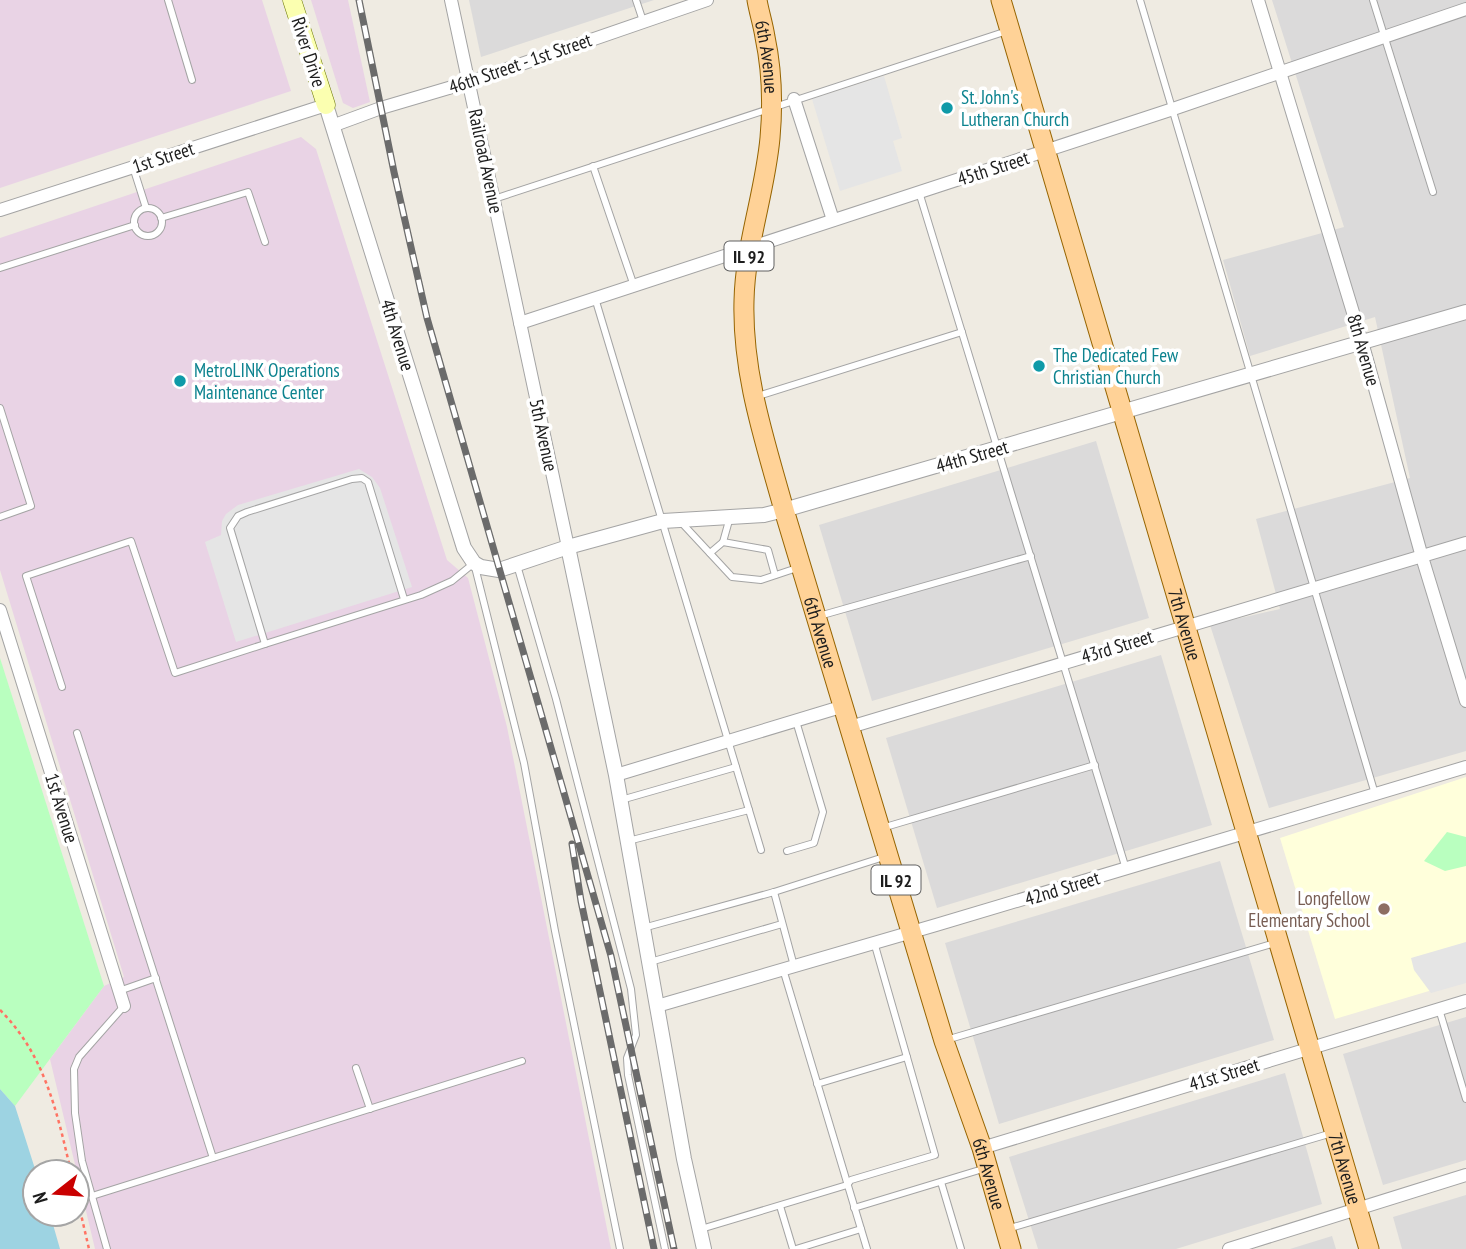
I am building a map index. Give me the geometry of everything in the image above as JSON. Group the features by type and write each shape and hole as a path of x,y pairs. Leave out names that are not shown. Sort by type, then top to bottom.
{"main road":[{"name":"River Drive","path":"292,0 326,105"},
{"name":"6th Avenue","path":"757,0 769,60 771,106 768,159 745,277 746,354 753,398 784,510 944,1041 984,1158 1011,1249"},
{"name":"7th Avenue","path":"1001,0 1369,1249"}],"street":[{"name":"Railroad Avenue","path":"451,0 520,323"},
{"name":"46th Street - 1st Street","path":"332,126 707,0"},
{"name":"8th Avenue","path":"1258,0 1362,342 1422,557 1466,701"},
{"name":"45th Street","path":"520,323 1173,109 1466,9"},
{"name":"6th Avenue","path":"794,99 833,220"},
{"name":"4th Avenue","path":"326,105 464,548 474,563"},
{"name":"1st Street","path":"0,210 326,105"},
{"name":"44th Street","path":"474,563 486,570 493,570 663,521 764,515 784,510 1466,312"},
{"name":"5th Avenue","path":"520,323 568,547"},
{"name":"43rd Street","path":"850,727 1466,543"},
{"path":"568,547 621,800 704,1249"},
{"name":"1st Avenue","path":"0,610 124,1006"},
{"path":"616,775 844,706"},
{"name":"42nd Street","path":"657,1006 1466,767"},
{"name":"41st Street","path":"984,1158 1309,1048 1466,1001"},
{"path":"1229,1249 1466,1175"}],"lane":[{"path":"167,0 192,80"},
{"path":"636,0 643,21"},
{"path":"1140,0 1375,794"},
{"path":"1373,0 1433,192"},
{"path":"494,199 771,106 1010,30"},
{"path":"133,166 146,208"},
{"path":"593,166 634,286"},
{"path":"161,218 248,192 265,242"},
{"path":"919,192 1126,869"},
{"path":"146,208 156,210 161,218 162,228 152,236 140,234 135,225 138,213 146,208"},
{"path":"0,268 135,225"},
{"path":"595,298 761,850"},
{"path":"753,398 962,332"},
{"path":"0,408 31,506 0,517"},
{"path":"265,644 230,528 238,516 247,512 362,478 368,482 404,599"},
{"path":"710,553 723,542 730,517"},
{"path":"678,519 732,577 761,580 802,567"},
{"path":"62,687 26,576 131,541 174,673 404,599 452,581 474,563 524,763 621,1249"},
{"path":"723,542 749,550 768,550 775,575"},
{"path":"817,616 1031,556"},
{"path":"517,564 553,687 631,989 636,1035 627,1058 628,1075 665,1249"},
{"path":"748,579 749,571"},
{"path":"787,851 814,843 823,812 796,721"},
{"path":"77,733 213,1158"},
{"path":"880,829 1095,765"},
{"path":"621,800 736,767"},
{"path":"628,841 749,810"},
{"path":"643,928 774,892 889,855"},
{"path":"774,892 817,1084 867,1249"},
{"path":"649,962 782,924"},
{"path":"699,1230 935,1155 874,942"},
{"path":"944,1041 1278,942"},
{"path":"119,991 156,978"},
{"path":"107,1249 82,1161 75,1114 74,1069 79,1057 124,1006"},
{"path":"1439,1009 1466,1099"},
{"path":"817,1084 907,1057"},
{"path":"92,1196 522,1061"},
{"path":"356,1068 370,1109"},
{"path":"1005,1229 1334,1132"},
{"path":"854,1208 941,1182 984,1158"},
{"path":"941,1182 961,1249"},
{"path":"780,1206 795,1249 861,1229"}],"path":[{"path":"0,1010 34,1052 53,1101 68,1158"},
{"path":"84,1228 89,1249"}],"shaded area":[{"path":"0,0 262,0 291,91 0,188"},
{"path":"311,0 348,0 370,102 353,108 343,103"},
{"path":"469,0 654,0 481,57"},
{"path":"1272,0 1466,0 1466,751 1269,808 1210,625 1280,609 1256,519 1410,478 1375,317 1250,356 1223,260 1344,227"},
{"path":"884,76 902,138 893,141 902,171 840,191 812,99"},
{"path":"301,137 316,149 447,560 468,578 507,727 611,1249 95,1249 90,1228 91,1158 73,1158 50,1059 104,986 124,977 0,570 0,238"},
{"path":"1096,441 1149,618 872,701 819,525"},
{"path":"359,469 372,477 380,488 412,587 236,642 205,542 221,535 222,521 226,514 238,505"},
{"path":"1161,655 1212,825 937,908 886,738"},
{"name":"Longfellow Elementary School","path":"1466,777 1466,980 1335,1019 1280,838"},
{"path":"1220,861 1274,1040 999,1124 945,943"},
{"path":"1466,942 1466,983 1431,993 1414,970 1411,958"},
{"path":"1466,1017 1466,1160 1383,1185 1343,1054"},
{"path":"1285,1073 1322,1204 1176,1249 1038,1249 1009,1157"},
{"path":"1466,1195 1466,1249 1402,1249 1393,1217"},
{"path":"1332,1236 1336,1249 1290,1249"}],"green space":[{"path":"0,658 104,986 15,1106 0,1089"},
{"path":"1447,832 1466,837 1466,866 1445,871 1424,861"}],"water":[{"path":"0,1089 15,1106 32,1158 21,1158 21,1228 54,1228 60,1249 0,1249"}],"railway":[{"path":"359,0 427,318 611,956 674,1249"},
{"path":"572,844 581,901 654,1249"}],"place":[{"name":"St. John's Lutheran Church","path":"947,108"},
{"name":"The Dedicated Few Christian Church","path":"1039,366"},
{"name":"MetroLINK Operations Maintenance Center","path":"180,381"},
{"name":"Longfellow Elementary School","path":"1384,909"}]}
